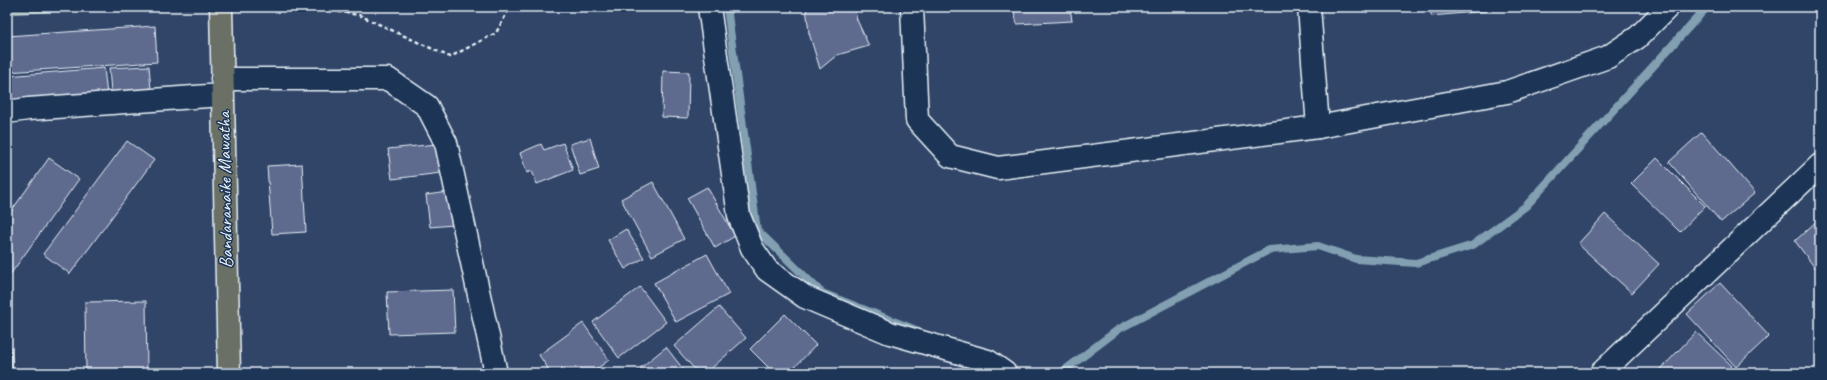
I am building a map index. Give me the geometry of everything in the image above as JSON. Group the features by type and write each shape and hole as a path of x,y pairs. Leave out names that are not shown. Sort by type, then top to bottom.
{"highway":[{"name":"Bandaranaike Mawatha","path":"221,7 229,373"}],"street":[{"path":"709,7 739,216 752,248 767,270 812,300 890,333 988,361 1005,373"},
{"path":"912,7 917,120 950,156 998,168 1318,127 1507,92 1608,57 1638,37 1668,7"},
{"path":"1309,7 1318,127"},
{"path":"7,112 222,87 388,79 427,106 446,143 496,373"},
{"path":"1601,373 1820,165"}],"path":[{"path":"310,7 359,15 450,57 496,33 510,7"}],"green space":[{"path":"7,7 95,7 90,9 7,14"}],"building":[{"path":"806,7 854,7 857,20 869,46 837,55 820,69 809,33"},
{"path":"1013,7 1070,7 1072,21 1017,24"},
{"path":"1431,7 1486,7 1487,11 1431,16"},
{"path":"155,26 157,62 7,72 7,36"},
{"path":"149,66 151,90 111,92 109,68"},
{"path":"104,68 107,95 7,103 7,76"},
{"path":"663,71 689,72 688,118 662,117"},
{"path":"1702,132 1755,193 1721,222 1669,162"},
{"path":"590,138 599,169 580,175 570,144"},
{"path":"127,141 154,160 70,274 43,254"},
{"path":"563,143 573,170 537,184 532,171 527,173 520,153 541,144 544,150"},
{"path":"437,144 441,173 392,179 388,149"},
{"path":"49,158 79,179 7,279 7,217"},
{"path":"1657,158 1705,206 1680,232 1631,184"},
{"path":"302,164 306,232 272,234 267,166"},
{"path":"653,182 684,239 652,256 621,199"},
{"path":"707,187 735,236 715,248 687,198"},
{"path":"449,192 453,225 430,227 426,195"},
{"path":"1605,214 1659,264 1632,293 1578,244"},
{"path":"1820,218 1820,268 1815,268 1795,241"},
{"path":"626,229 644,258 625,269 608,240"},
{"path":"707,254 729,294 676,322 654,283"},
{"path":"1720,283 1769,336 1736,367 1687,314"},
{"path":"640,287 666,322 619,358 593,322"},
{"path":"453,290 455,332 389,334 387,292"},
{"path":"146,301 147,373 86,373 85,302"},
{"path":"719,307 746,338 706,373 698,373 674,346"},
{"path":"785,314 816,345 789,373 774,373 750,349"},
{"path":"583,323 609,360 591,373 551,373 539,355"},
{"path":"1696,332 1732,366 1725,373 1663,373 1660,370"},
{"path":"11,347 13,373 7,373 7,348"},
{"path":"666,347 686,373 634,373"}],"waterway":[{"path":"727,7 757,230 822,293 916,330"},
{"path":"1061,373 1119,329 1269,250 1318,246 1356,259 1416,263 1473,245 1526,206 1707,7"}]}
